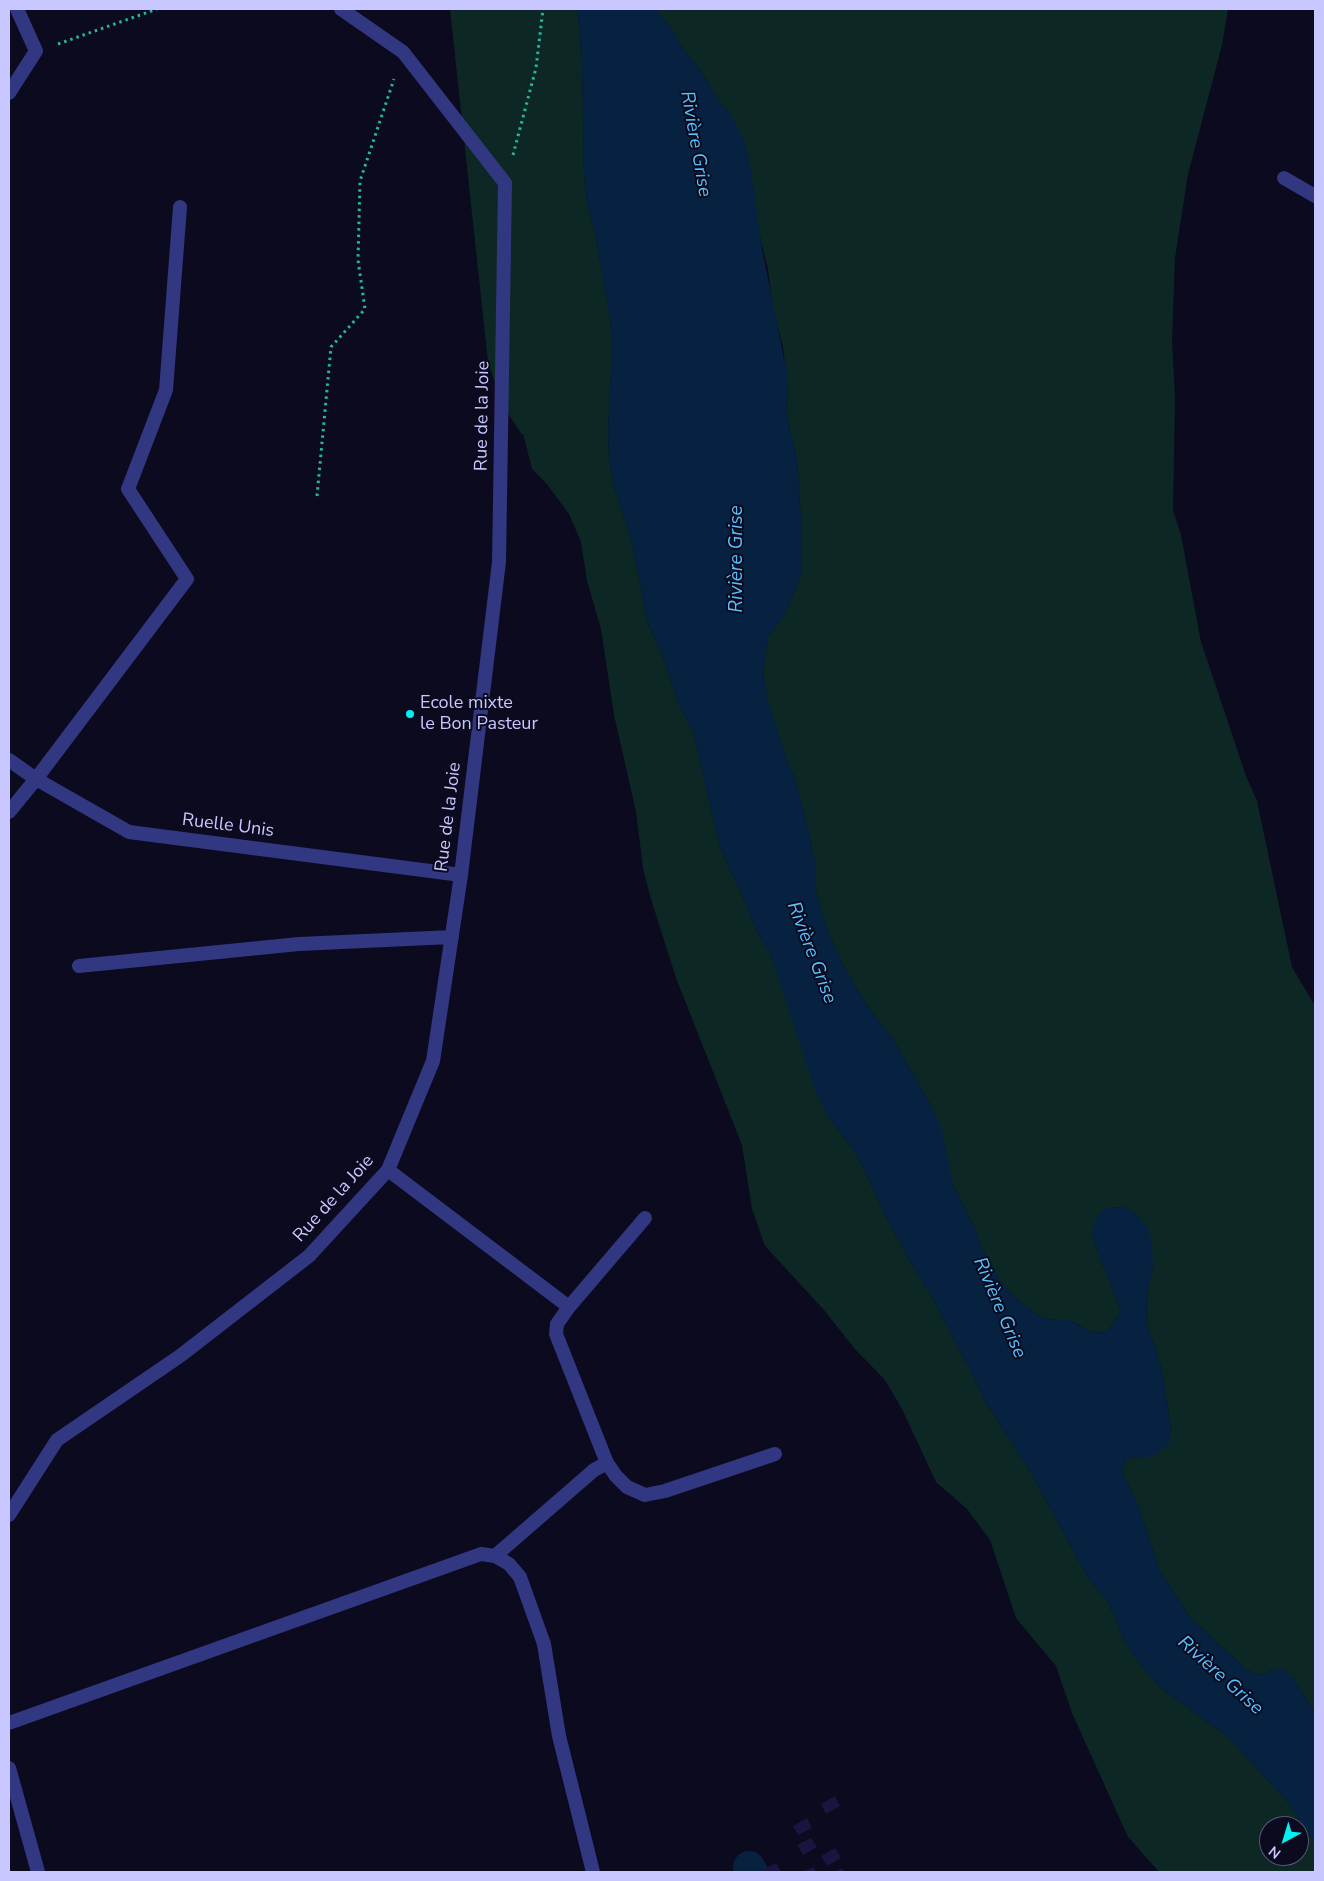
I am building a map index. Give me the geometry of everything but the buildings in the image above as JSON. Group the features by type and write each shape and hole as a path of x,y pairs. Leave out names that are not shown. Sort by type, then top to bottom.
{"street":[{"path":"9,93 36,52 17,9"},
{"path":"341,9 403,52 505,182"},
{"path":"1284,178 1315,196"},
{"name":"Rue de la Joie","path":"9,1515 57,1440 180,1356 309,1256 388,1170 433,1062 461,875 499,562 505,182"},
{"path":"9,812 187,579 128,489 166,390 180,207"},
{"name":"Ruelle Unis","path":"9,760 36,779 129,832 461,875"},
{"path":"78,966 299,944 452,937"},
{"path":"388,1170 569,1307"},
{"path":"645,1218 569,1307 557,1324 556,1334 608,1463 616,1476 627,1487 644,1495 665,1491 775,1454"},
{"path":"495,1556 594,1470 608,1463"},
{"path":"9,1723 481,1554 495,1556 509,1564 520,1578 544,1644 560,1736 593,1872"},
{"path":"9,1768 38,1872"}],"path":[{"path":"36,52 157,9"},
{"path":"505,182 536,68 543,9"},
{"path":"317,496 331,347 365,309 358,260 360,182 403,52"}],"green space":[{"path":"450,9 577,9 582,60 584,175 587,203 595,233 610,318 612,347 608,431 609,458 614,486 631,539 648,624 660,649 679,705 693,731 720,847 756,930 771,956 826,1113 860,1160 884,1214 931,1295 985,1401 1033,1476 1088,1578 1108,1602 1125,1642 1142,1667 1161,1688 1229,1738 1286,1800 1297,1816 1259,1816 1259,1866 1309,1866 1309,1834 1315,1843 1315,1872 1159,1872 1128,1837 1072,1713 1056,1666 1016,1618 990,1540 967,1509 936,1482 902,1409 885,1380 854,1348 824,1310 765,1246 752,1209 742,1145 676,978 650,896 643,868 636,812 614,715 601,629 587,581 581,542 569,514 546,483 532,469 523,433 522,435 503,406 488,362"},
{"path":"656,9 1228,9 1222,45 1188,174 1175,258 1172,342 1175,398 1173,510 1181,535 1201,642 1246,776 1257,801 1292,967 1315,1006 1315,1713 1292,1676 1273,1670 1261,1675 1248,1671 1190,1617 1160,1571 1139,1507 1122,1472 1126,1459 1153,1457 1171,1430 1163,1376 1156,1349 1146,1323 1147,1295 1153,1265 1138,1216 1126,1208 1112,1207 1092,1237 1121,1311 1107,1332 1093,1333 1069,1320 1042,1318 1019,1301 1000,1281 981,1247 977,1233 953,1185 935,1116 930,1104 894,1041 868,1007 843,965 826,927 815,888 815,861 809,833 796,782 785,756 769,704 763,676 768,637 785,614 801,576 800,503 797,461 786,409 788,389 783,347 773,308 768,269 729,112 720,103 700,69 685,52 672,30"}],"water":[{"name":"Rivière Grise","path":"577,9 656,9 672,30 685,52 700,69 720,103 729,112 742,136 750,162 761,243 787,374 786,409 797,461 802,532 801,576 785,614 768,637 763,676 785,756 796,782 809,833 815,861 815,888 826,927 843,965 868,1007 894,1041 930,1104 942,1129 953,1185 977,1233 981,1247 1000,1281 1019,1301 1042,1318 1069,1320 1093,1333 1107,1332 1121,1311 1092,1237 1094,1223 1100,1211 1112,1207 1126,1208 1138,1216 1146,1225 1151,1237 1153,1265 1147,1295 1146,1323 1156,1349 1163,1376 1171,1430 1170,1443 1153,1457 1126,1459 1122,1472 1139,1507 1160,1571 1190,1617 1248,1671 1261,1675 1273,1670 1282,1669 1292,1676 1315,1713 1315,1843 1309,1834 1309,1816 1297,1816 1286,1800 1229,1738 1161,1688 1142,1667 1125,1642 1108,1602 1088,1578 1033,1476 985,1401 931,1295 884,1214 860,1160 826,1113 814,1088 771,956 756,930 720,847 693,731 679,705 660,649 648,624 631,539 614,486 609,458 608,431 612,347 610,318 595,233 587,203 584,175 582,60"}],"waterway":[{"path":"749,1867 752,1872"}],"place":[{"name":"Ecole mixte le Bon Pasteur","path":"410,714"}]}
